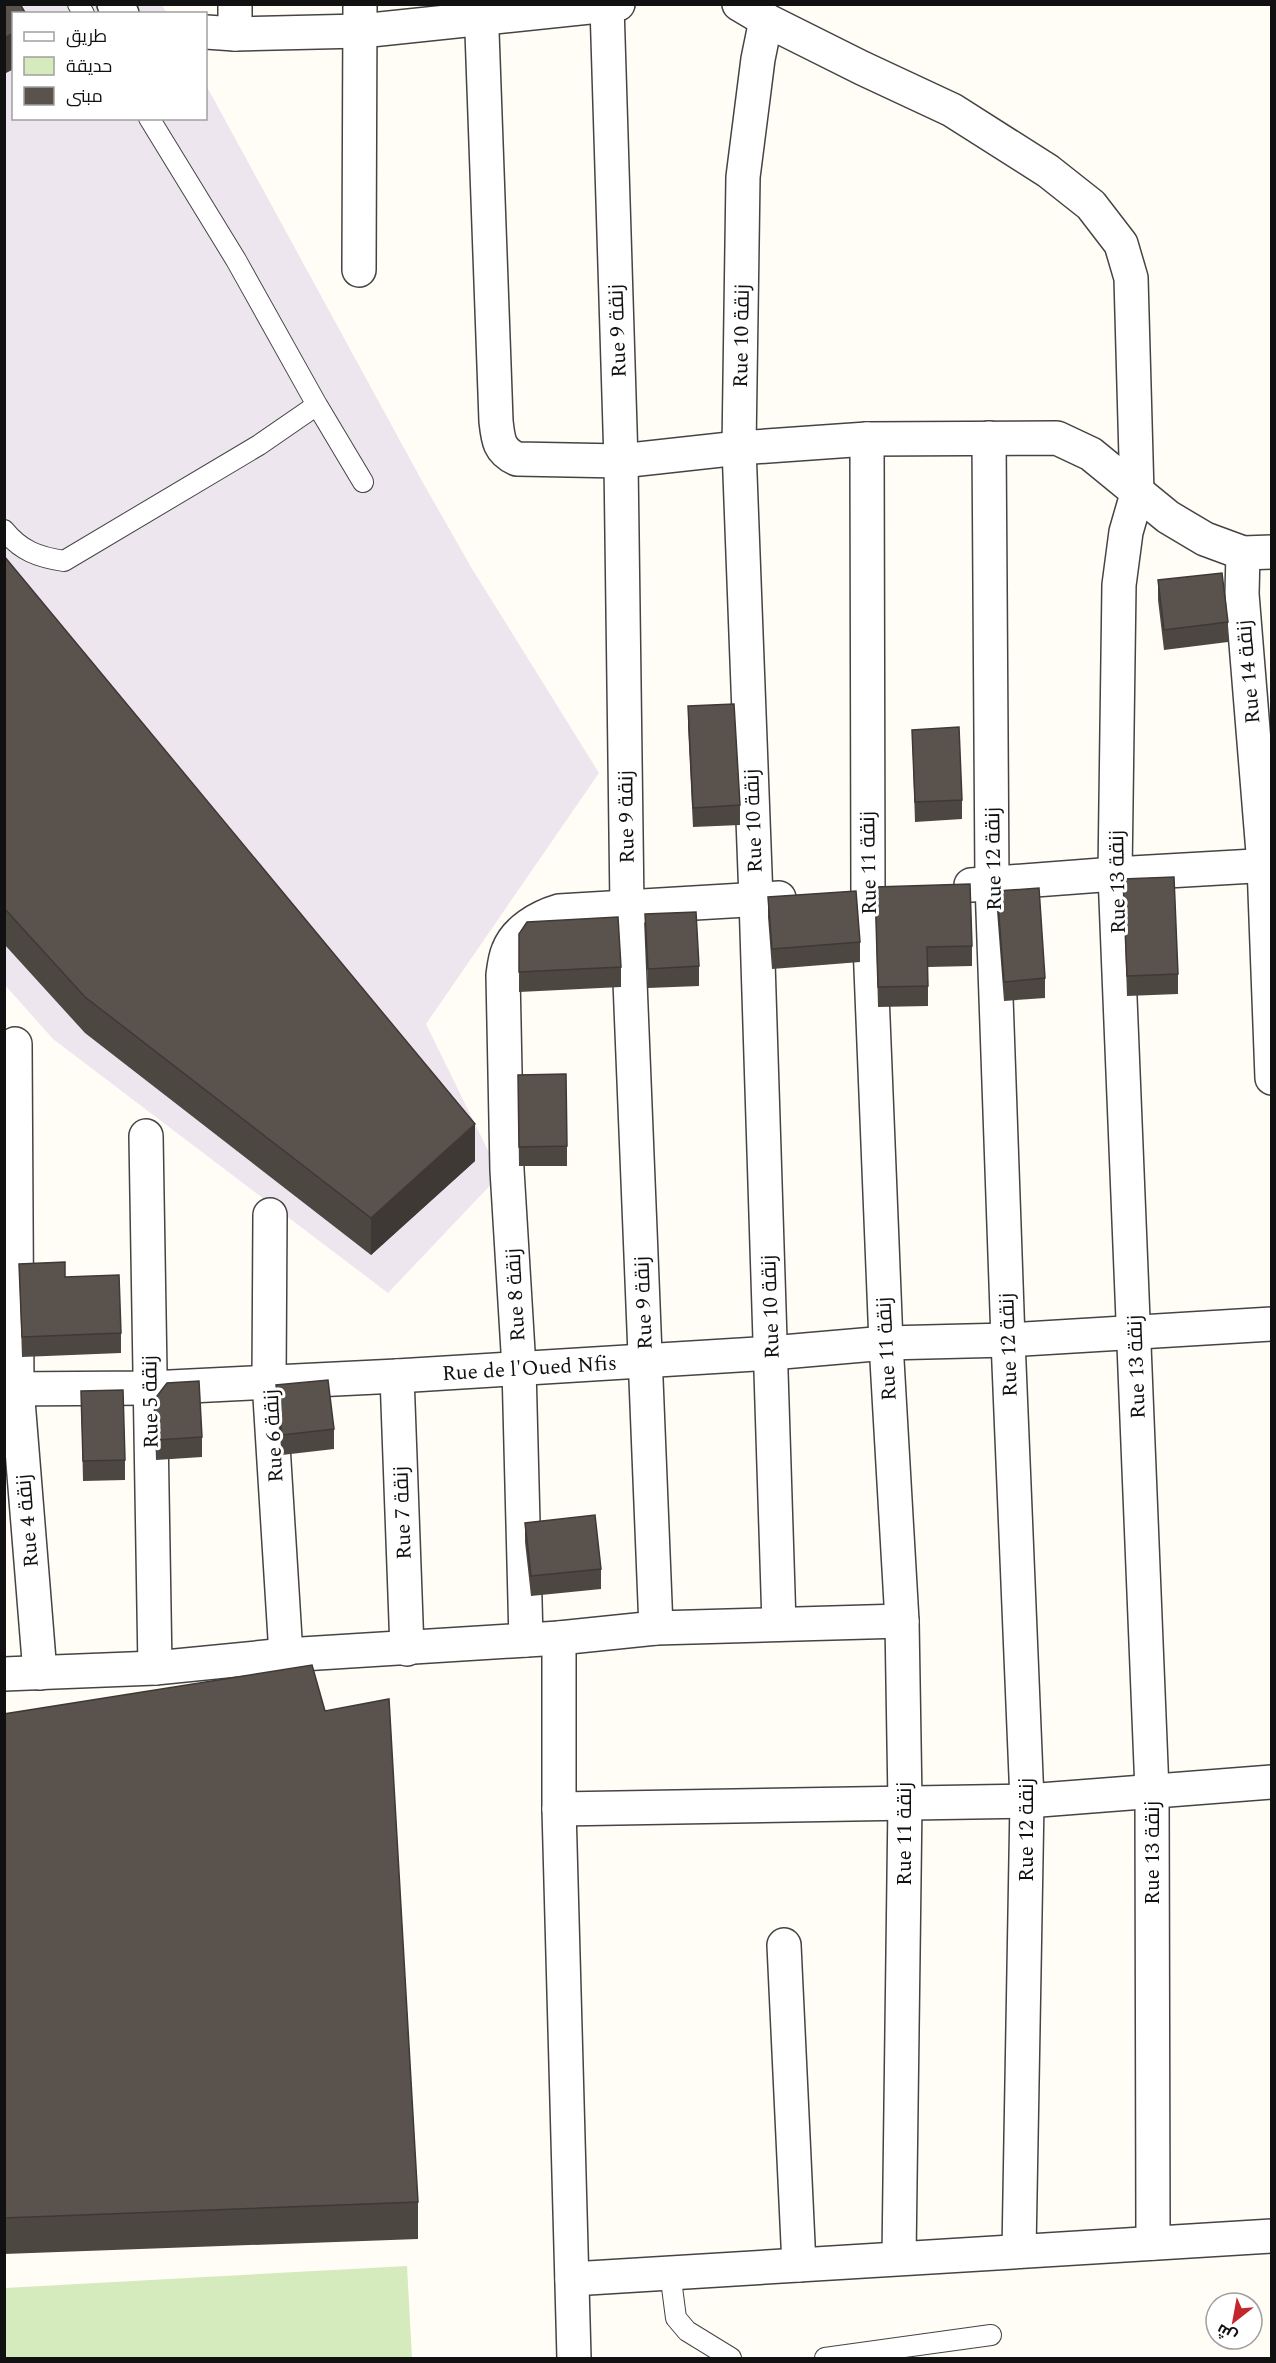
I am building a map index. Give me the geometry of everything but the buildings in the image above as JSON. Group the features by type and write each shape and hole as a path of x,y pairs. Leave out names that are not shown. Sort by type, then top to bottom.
{"street":[{"path":"225,24 612,5"},
{"name":"Rue 9 زنقة","path":"612,5 627,907 656,1628"},
{"path":"482,12 498,443 505,454 517,459 621,461 739,448 867,439 1057,438 1091,454 1168,518 1205,539 1257,552"},
{"name":"Rue 10 زنقة","path":"753,12 758,59 743,177 739,448 779,1624"},
{"name":"Rue 13 زنقة","path":"753,12 862,69 952,110 1048,171 1091,205 1121,244 1131,278 1137,494 1126,532 1119,585 1115,874 1152,1791 1153,2243"},
{"path":"359,270 361,18"},
{"name":"Rue 12 زنقة","path":"989,438 992,883 1008,1340 1028,1801 1019,2251"},
{"name":"Rue 11 زنقة","path":"867,439 868,894 885,1343 902,1621 905,1802 899,2258"},
{"name":"Rue 14 زنقة","path":"1257,552 1242,594 1268,865 1272,1078"},
{"path":"947,887 1268,865"},
{"path":"627,907 902,891"},
{"name":"Rue 8 زنقة","path":"526,1640 519,1368 507,1170 503,975 508,950 524,929 541,916 559,911 627,907"},
{"name":"Rue 4 زنقة","path":"15,1044 11,1388 40,1672"},
{"name":"Rue 5 زنقة","path":"146,1136 155,1668"},
{"name":"Rue 6 زنقة","path":"270,1215 269,1382 286,1655"},
{"name":"Rue de l'Oued Nfis","path":"11,1388 150,1388 397,1376 771,1353 885,1343 1008,1340 1272,1324"},
{"name":"Rue 7 زنقة","path":"397,1376 407,1649"},
{"path":"4,1674 155,1668 286,1655 559,1638 656,1628 902,1621"},
{"path":"559,1638 560,1809 574,2358"},
{"path":"560,1809 1028,1801 1272,1782"},
{"path":"784,1945 799,2265"},
{"path":"572,2278 1272,2236"}],"lane":[{"path":"78,4 110,8"},
{"path":"150,120 236,260 363,482"},
{"path":"4,530 16,544 43,557 64,561 259,445 317,405"},
{"path":"670,2272 676,2318 687,2331 731,2358"},
{"path":"825,2358 992,2335"}],"shaded area":[{"path":"4,5 162,5 166,12 12,12 12,120 207,120 207,87 471,567 599,773 426,1024 500,1175 388,1293 53,1039 5,985"}],"green space":[{"path":"407,2266 412,2358 5,2358 5,2288"}]}
